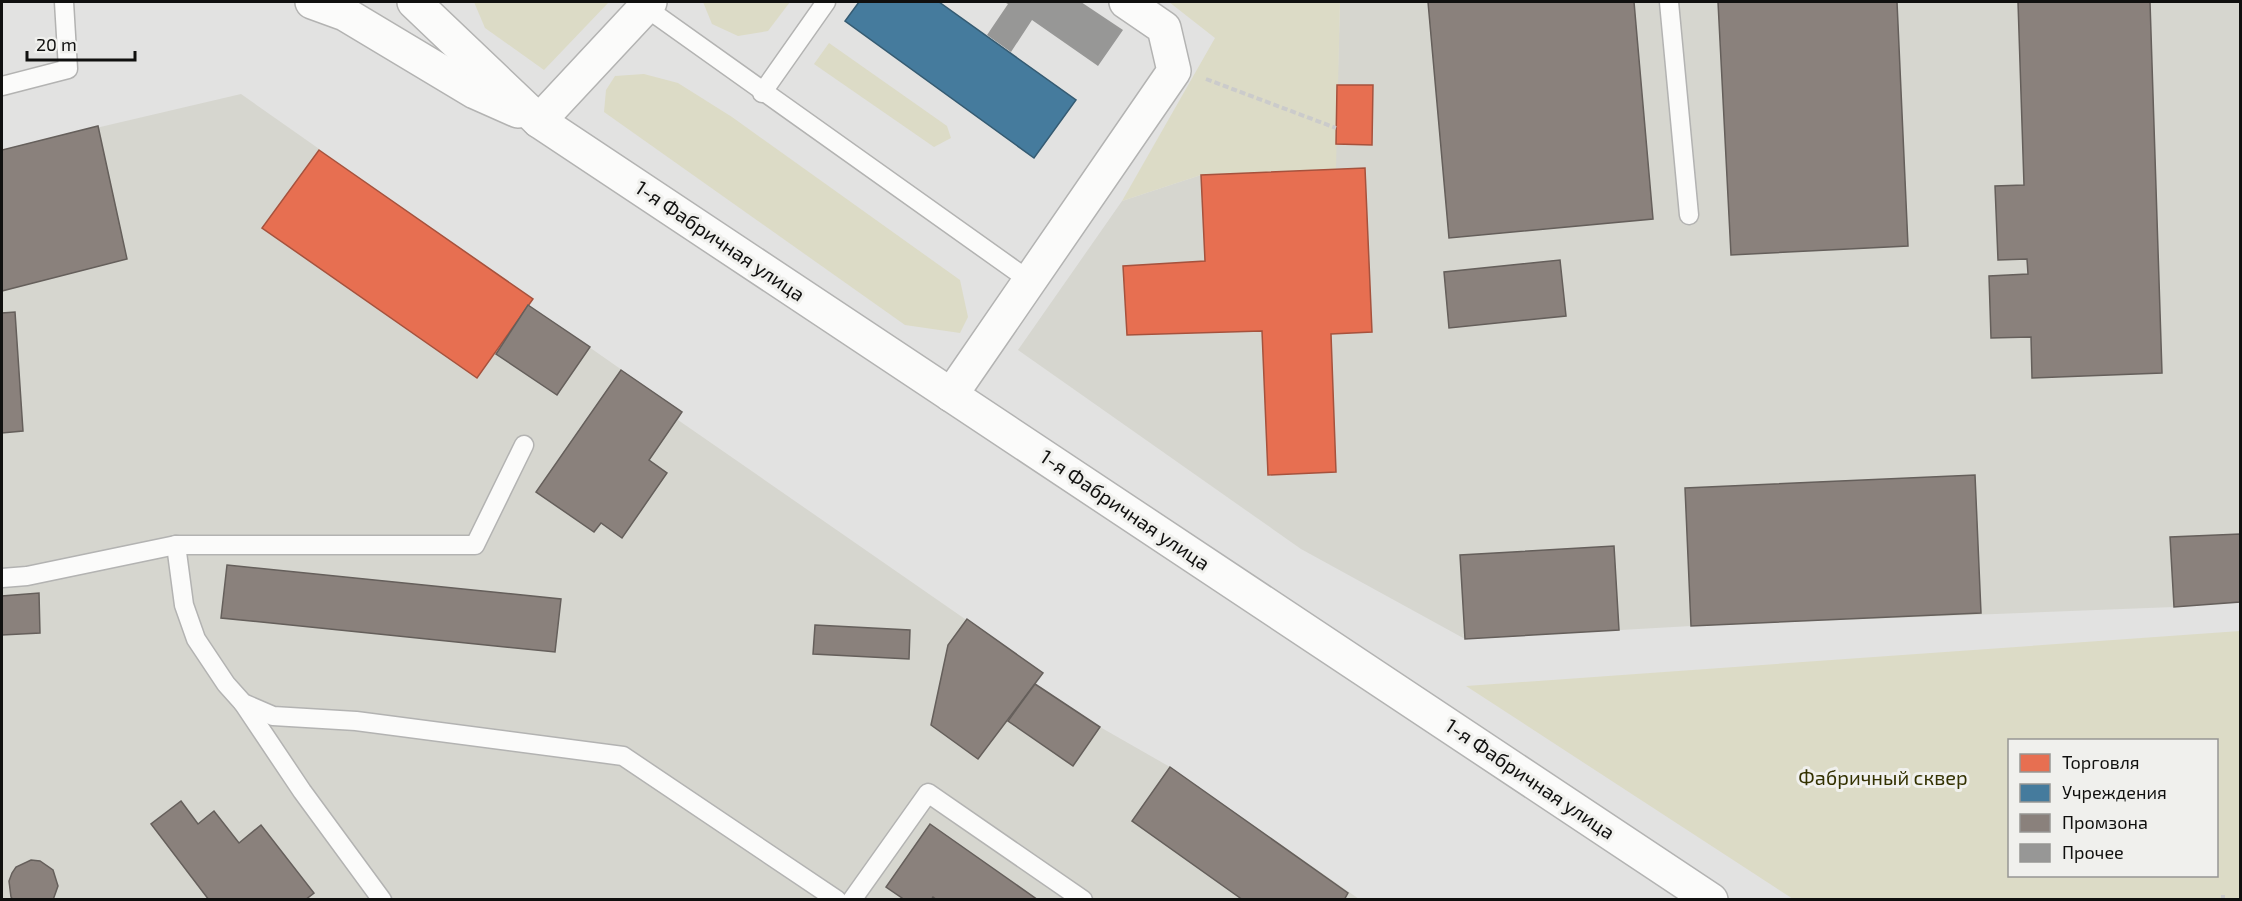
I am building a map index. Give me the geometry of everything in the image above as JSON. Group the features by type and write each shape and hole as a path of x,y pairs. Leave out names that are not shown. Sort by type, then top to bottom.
{"main road":[{"path":"312,2 345,14 475,92 539,121"},
{"path":"414,2 539,121"},
{"path":"951,395 1174,71 1164,28 1126,2"},
{"path":"539,121 647,4"},
{"name":"1-я Фабричная улица","path":"539,121 1711,900"}],"lane":[{"path":"2,86 68,69 64,2"},
{"path":"762,93 826,2"},
{"path":"1669,2 1689,214"},
{"path":"647,4 762,93 1030,281"},
{"path":"2,578 27,576 176,545 475,545 524,445"},
{"path":"176,545 184,605 196,639 226,684 243,703 302,791 382,900"},
{"path":"243,703 273,716 356,721 623,756 837,900"},
{"path":"852,900 928,793 1083,900"}],"path":[{"path":"1205,79 1336,128"}],"shaded area":[{"path":"1340,2 2240,2 2240,602 2174,607 1691,626 1465,639 1301,549 1018,350 1122,201 1201,175 1335,169"},
{"path":"241,94 533,299 529,305 682,412 678,420 1043,673 1036,684 1100,727 1170,767 1359,899 2,899 2,150"}],"green space":[{"path":"474,2 609,2 544,70 485,28"},
{"path":"703,2 790,2 768,31 738,36 712,24"},
{"path":"1169,2 1340,2 1336,169 1201,175 1122,201 1215,38"},
{"path":"829,43 947,126 951,138 934,147 814,64"},
{"path":"644,74 678,83 732,117 960,280 968,317 960,333 905,325 604,112 606,90 615,76"},
{"name":"Фабричный сквер","path":"2240,631 2240,899 1793,899 1466,686"}],"building: Торговля":[{"path":"1337,85 1373,85 1372,145 1336,144"},
{"path":"319,150 533,299 477,378 262,228"},
{"path":"1365,168 1372,332 1331,334 1336,472 1268,475 1262,331 1127,335 1123,266 1205,261 1201,175"}],"building: Учреждения":[{"path":"859,2 939,2 1076,100 1034,158 845,21"}],"building: Промзона":[{"path":"1428,2 1634,2 1653,219 1449,238"},
{"path":"1718,2 1897,2 1908,246 1731,255"},
{"path":"2018,2 2150,2 2162,373 2032,378 2031,337 1991,338 1989,276 2028,274 2027,259 1998,260 1995,186 2024,185"},
{"path":"98,126 127,259 2,291 2,150"},
{"path":"1560,260 1566,316 1449,328 1444,272"},
{"path":"528,305 590,347 557,395 496,354"},
{"path":"15,312 23,431 2,433 2,313"},
{"path":"621,370 682,412 649,460 667,473 622,538 601,523 594,532 536,492"},
{"path":"1975,475 1981,613 1691,626 1685,488"},
{"path":"2240,534 2240,602 2174,607 2170,537"},
{"path":"1614,546 1619,630 1465,639 1460,555"},
{"path":"227,565 561,599 555,652 221,618"},
{"path":"39,593 40,633 2,635 2,596"},
{"path":"967,619 1043,673 978,759 931,725 948,645"},
{"path":"815,625 910,630 909,659 813,654"},
{"path":"1035,684 1100,727 1073,766 1008,721"},
{"path":"1170,767 1348,893 1344,900 1243,900 1132,821"},
{"path":"181,801 198,824 214,811 239,843 261,825 314,893 305,900 209,900 151,824"},
{"path":"930,824 1038,900 937,900 933,897 931,900 905,900 886,887"},
{"path":"31,860 40,861 53,870 58,886 53,900 13,900 11,897 9,881 12,873 16,867"}],"building: Прочее":[{"path":"1004,2 1081,2 1123,30 1098,66 1032,20 1011,52 987,35 1008,4"}]}
